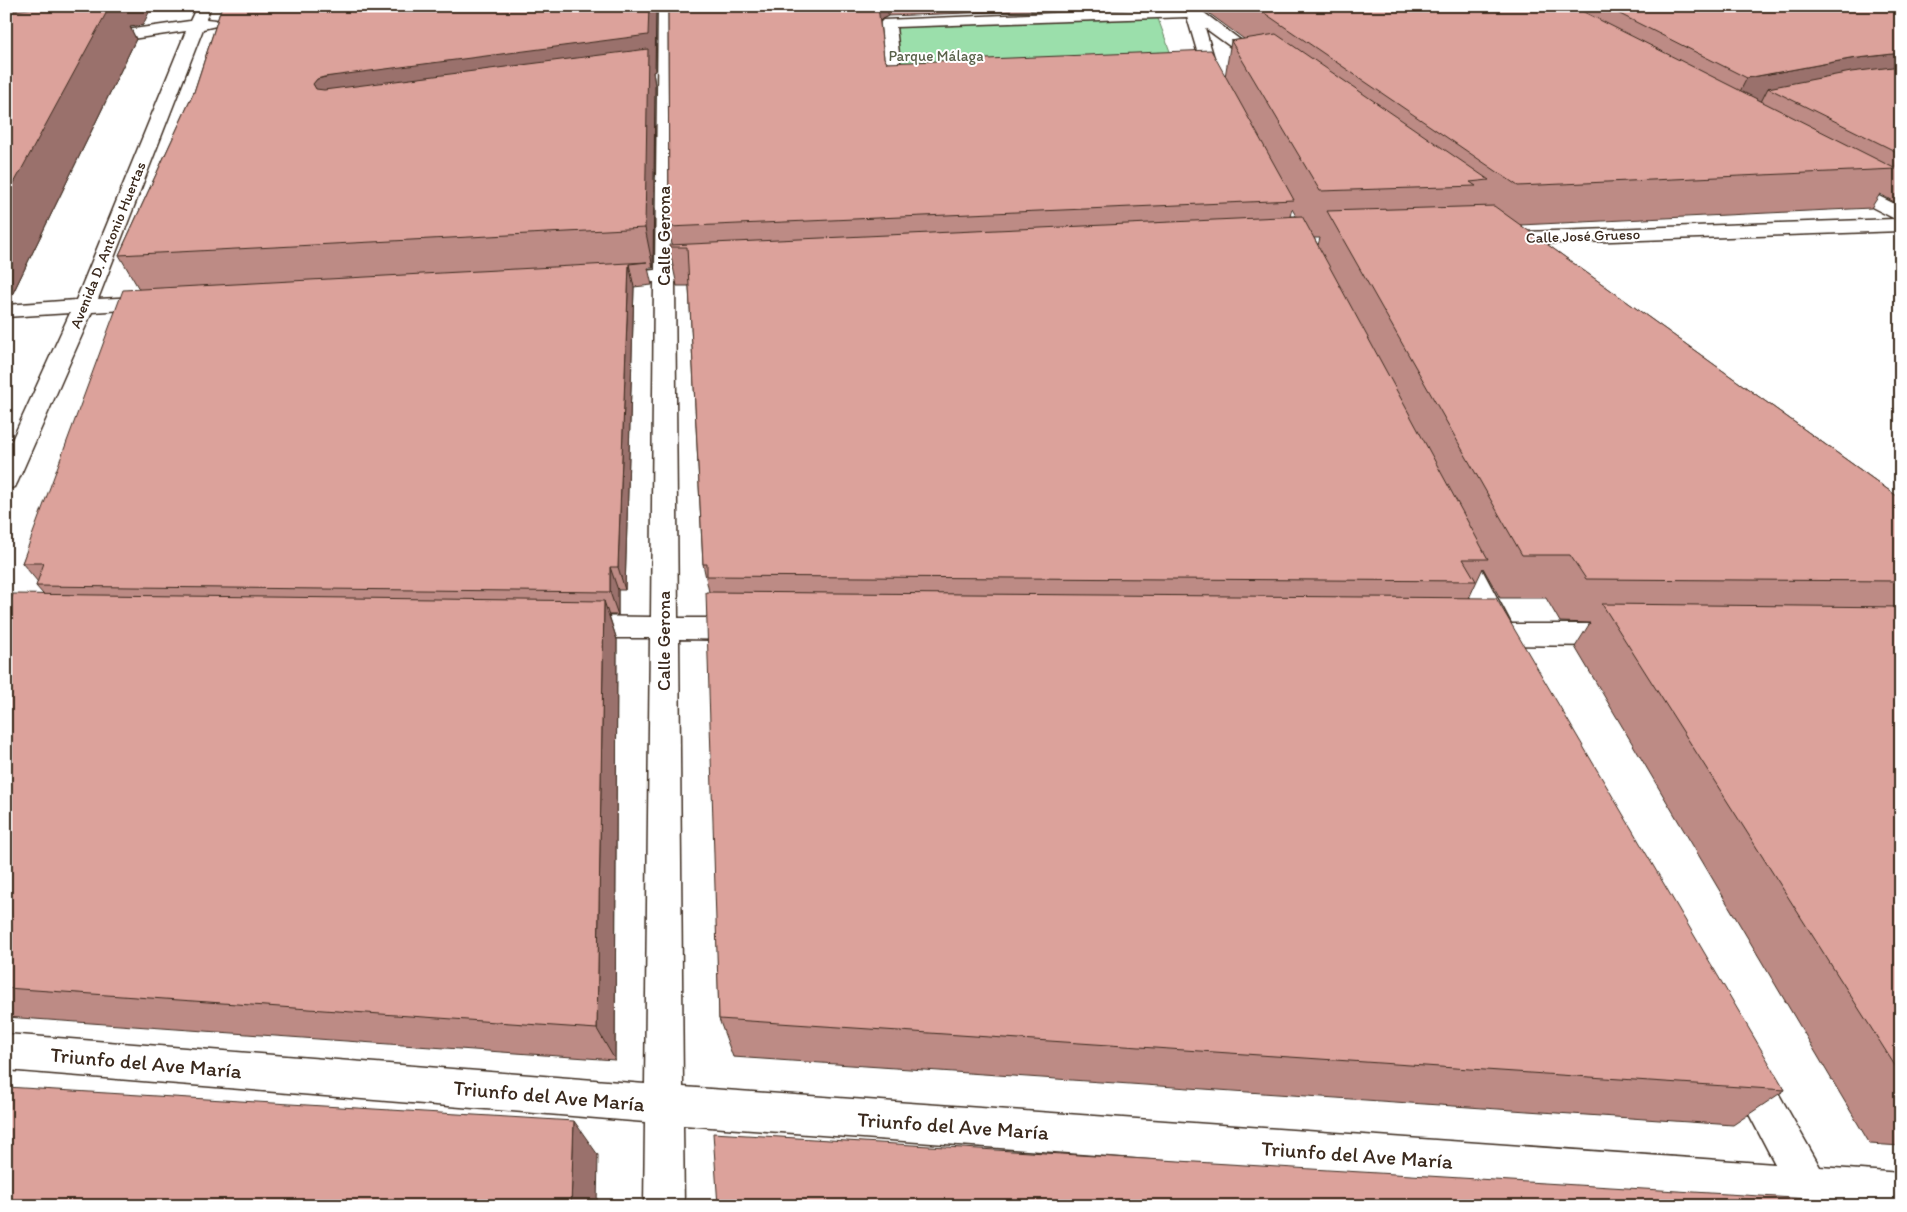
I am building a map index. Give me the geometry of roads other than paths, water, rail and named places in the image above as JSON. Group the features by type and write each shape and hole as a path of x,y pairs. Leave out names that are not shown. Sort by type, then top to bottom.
{"street":[{"name":"Avenida D. Antonio Huertas","path":"6,481 84,307 204,6"},
{"name":"Calle Gerona","path":"664,1206 664,276 654,78 665,6"},
{"path":"1189,9 1214,79 1228,110"},
{"path":"915,93 895,94 888,23 1189,9 1276,72 1246,74"},
{"path":"81,41 229,20"},
{"path":"1829,177 1901,216"},
{"name":"Calle José Grueso","path":"1529,256 1492,234 1901,225"},
{"path":"594,280 733,273"},
{"path":"6,311 174,301"},
{"path":"1448,529 1518,661"},
{"path":"547,626 765,629"},
{"path":"1454,634 1644,636"},
{"name":"Triunfo del Ave María","path":"6,1052 1815,1197 1901,1193"},
{"path":"1736,1054 1815,1197"}],"park label":[{"name":"Parque Málaga","path":"936,56"}]}
